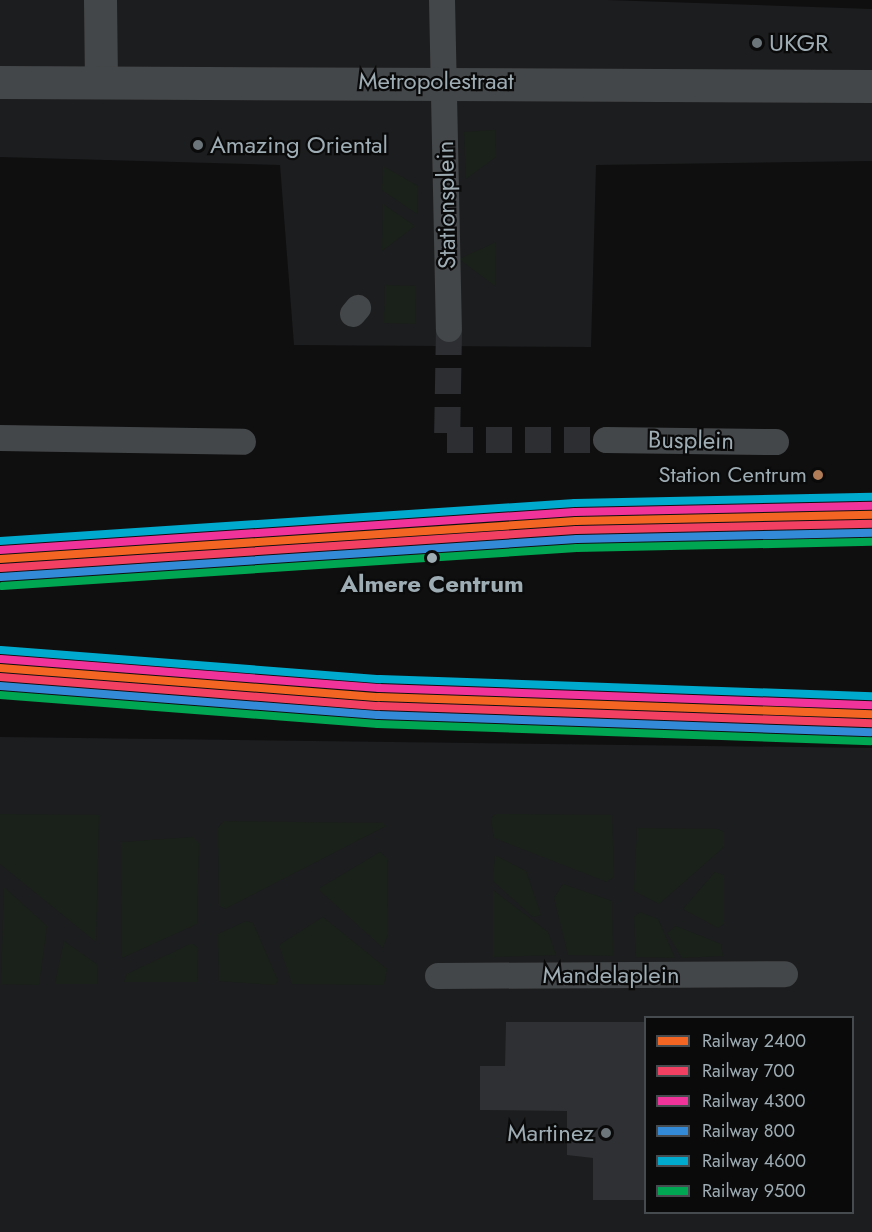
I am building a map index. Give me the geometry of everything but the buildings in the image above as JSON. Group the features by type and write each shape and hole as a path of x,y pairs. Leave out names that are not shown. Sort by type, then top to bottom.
{"street":[{"path":"100,0 101,80"},
{"name":"Stationsplein","path":"442,0 441,81 449,329"},
{"name":"Metropolestraat","path":"0,82 441,81 872,86"},
{"path":"0,438 243,442"},
{"name":"Busplein","path":"606,440 776,442"},
{"name":"Mandelaplein","path":"438,976 785,974"}],"shaded area":[{"path":"0,0 607,0 872,9 872,161 596,165 591,347 294,345 280,165 0,157"},
{"path":"495,130 496,157 466,179 464,132"},
{"path":"383,166 418,186 417,214 382,190"},
{"path":"383,204 415,226 382,251"},
{"path":"496,242 495,286 459,259"},
{"path":"385,285 416,286 415,324 384,323"},
{"path":"0,737 872,748 872,1232 0,1232"},
{"path":"0,814 99,815 96,942 0,864"},
{"path":"496,814 612,815 614,877 607,882 494,838 491,818"},
{"path":"224,821 383,823 386,826 225,909 219,906 218,828"},
{"path":"637,828 718,829 724,832 724,847 659,904 634,891"},
{"path":"193,837 199,843 197,924 122,958 121,842"},
{"path":"380,852 387,858 388,934 383,948 318,889"},
{"path":"495,855 526,871 541,915 533,917 493,881"},
{"path":"715,872 724,875 724,924 718,928 683,909"},
{"path":"563,884 612,901 613,956 568,955 554,898"},
{"path":"4,887 47,926 39,985 1,984"},
{"path":"493,890 548,932 556,955 493,957"},
{"path":"640,912 658,919 675,958 636,957 634,917"},
{"path":"323,917 387,969 384,985 292,984 279,945"},
{"path":"246,921 253,923 278,981 275,985 219,981 218,934"},
{"path":"676,926 721,944 723,956 682,958 667,933"},
{"path":"64,941 98,965 97,984 55,984"},
{"path":"192,943 198,948 197,982 124,982 127,974"}],"tunnel":[{"path":"449,329 447,440 606,440"}],"rail line":[{"name":"4600","path":"0,541 575,503 872,497"},
{"name":"4300","path":"0,550 575,512 872,506"},
{"name":"2400","path":"0,559 576,521 872,515"},
{"name":"700","path":"1,568 576,530 872,524"},
{"name":"800","path":"1,577 577,539 872,533"},
{"name":"9500","path":"2,586 577,548 872,542"},
{"name":"4600","path":"1,650 380,679 872,696"},
{"name":"4300","path":"1,659 379,688 872,705"},
{"name":"2400","path":"0,668 379,697 872,714"},
{"name":"700","path":"0,677 379,706 872,723"},
{"name":"800","path":"0,686 378,715 871,732"},
{"name":"9500","path":"0,695 378,724 871,741"}],"place":[{"name":"UKGR","path":"757,43"},
{"name":"Amazing Oriental","path":"198,145"},
{"name":"Station Centrum","path":"818,475"},
{"name":"Almere Centrum","path":"432,558"},
{"name":"Martinez","path":"606,1133"}]}
